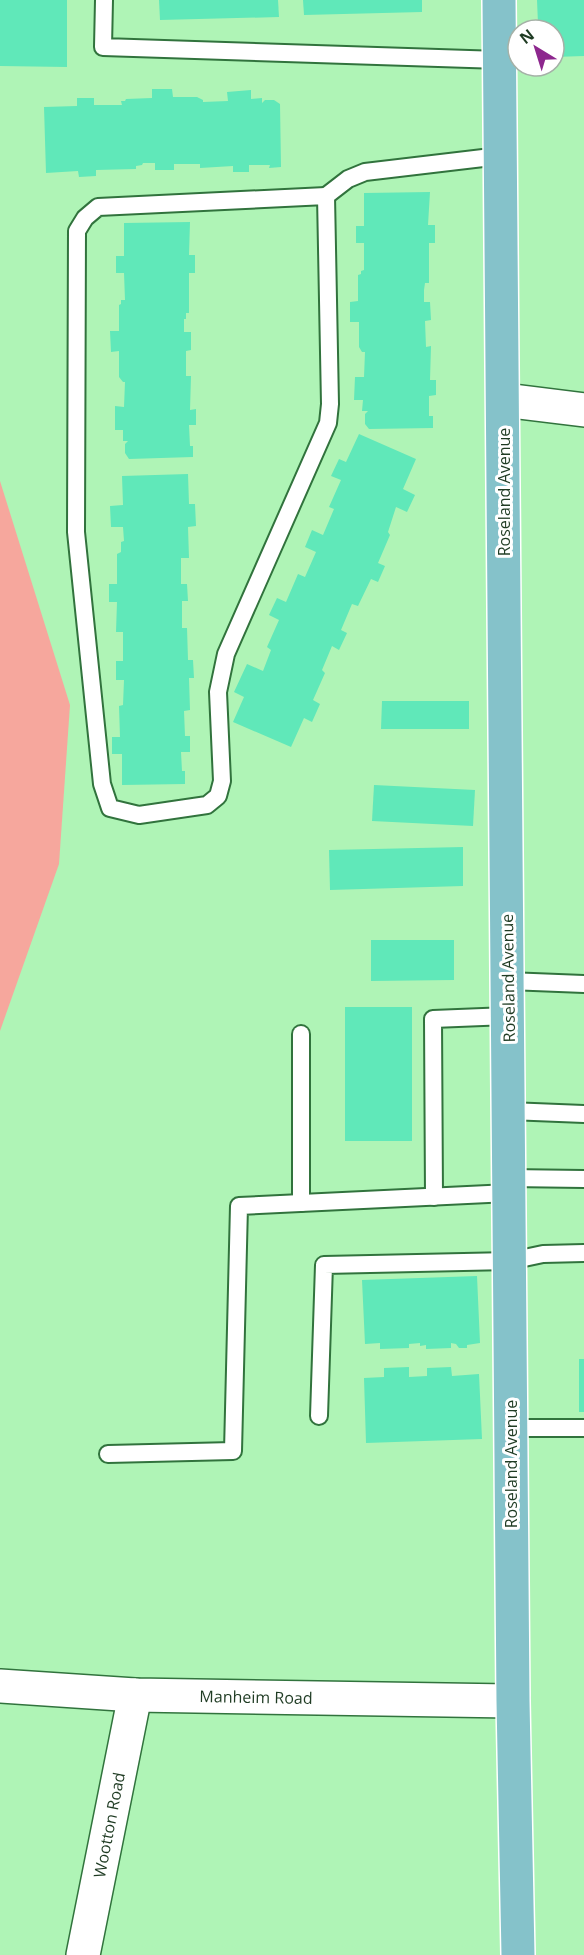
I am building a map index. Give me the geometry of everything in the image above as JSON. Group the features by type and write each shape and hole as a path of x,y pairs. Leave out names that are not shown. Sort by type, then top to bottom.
{"main road":[{"name":"Roseland Avenue","path":"500,0 513,1701 518,1955"}],"street":[{"path":"504,400 584,410"},
{"name":"Manheim Road","path":"0,1686 135,1695 513,1701"},
{"name":"Wootton Road","path":"83,1955 135,1695"}],"lane":[{"path":"104,0 103,47 500,60"},
{"path":"326,196 330,404 328,423 226,654 218,692 222,781 218,796 207,806 139,815 111,808 102,784 76,532 77,231 85,218 98,207 326,196 348,179 365,171 501,156"},
{"path":"507,981 584,984"},
{"path":"434,1197 433,1019 508,1016"},
{"path":"301,1034 301,1203"},
{"path":"509,1111 584,1114"},
{"path":"108,1454 233,1451 239,1206 434,1197 509,1186 584,1179"},
{"path":"319,1416 324,1265 510,1261 543,1254 584,1254"},
{"path":"511,1428 584,1428"}],"shaded area":[{"path":"0,481 70,705 59,864 0,1031"}],"building":[{"path":"0,0 67,0 67,67 0,66"},
{"path":"159,0 278,0 279,17 160,20"},
{"path":"303,0 422,0 422,12 304,15"},
{"path":"537,0 584,0 584,56 566,57 566,18 538,18"},
{"path":"152,89 172,89 173,97 197,97 203,102 228,101 227,92 251,90 251,99 262,98 262,103 265,100 274,100 280,104 281,167 249,165 249,172 233,172 233,166 200,168 200,164 174,164 174,170 155,170 155,163 143,163 136,166 136,169 96,170 96,176 79,177 78,171 46,173 44,107 77,106 77,98 94,98 94,105 122,105 121,101 126,99 152,98"},
{"path":"430,192 428,225 435,225 435,243 429,243 429,283 425,283 424,302 430,302 431,320 425,321 426,347 431,346 430,380 436,380 436,395 429,396 429,416 433,416 433,428 369,429 365,424 365,414 368,411 362,411 363,400 354,400 355,377 364,377 365,352 362,352 359,347 359,322 350,322 350,302 358,301 358,275 364,270 364,243 356,243 356,226 364,226 364,193"},
{"path":"190,222 189,255 195,255 195,273 189,273 189,313 186,313 186,319 184,319 184,332 191,332 191,350 186,351 186,376 191,376 190,410 196,409 196,425 189,425 193,457 129,459 125,453 125,444 128,441 123,441 123,430 115,430 115,406 124,407 125,382 119,377 119,351 111,352 110,331 119,331 119,305 121,300 125,300 124,273 116,273 116,256 124,256 124,223"},
{"path":"359,434 416,459 403,489 415,495 407,512 396,507 388,532 390,535 378,563 385,566 378,582 371,579 358,606 352,604 341,630 347,633 339,650 332,646 322,670 325,673 313,700 320,704 312,722 304,718 291,747 233,722 244,697 234,692 247,664 263,671 271,650 267,647 279,620 269,615 277,598 286,602 298,574 305,577 316,552 305,547 312,530 323,535 334,509 329,507 341,480 331,476 339,459 346,462"},
{"path":"188,474 189,504 195,504 196,526 188,527 189,558 181,558 181,584 187,584 188,601 182,601 182,628 187,628 188,660 193,660 194,678 189,678 190,710 184,711 185,736 190,736 190,752 181,752 185,784 122,785 122,754 112,754 112,737 120,737 119,706 123,705 124,680 116,680 116,661 123,661 123,632 116,632 117,602 109,602 109,584 117,584 117,554 121,552 121,542 124,541 123,527 111,527 110,506 123,505 122,476"},
{"path":"382,701 469,701 469,729 381,729"},
{"path":"374,785 475,790 473,826 372,821"},
{"path":"463,847 463,886 330,890 329,850"},
{"path":"371,940 454,940 454,980 371,981"},
{"path":"345,1007 412,1007 412,1141 345,1141"},
{"path":"477,1276 480,1343 467,1345 467,1348 459,1348 456,1344 451,1343 451,1348 426,1349 426,1345 420,1346 420,1343 409,1344 409,1348 380,1349 380,1343 365,1344 362,1280"},
{"path":"579,1359 584,1359 584,1412 579,1412"},
{"path":"409,1367 409,1377 427,1376 427,1368 451,1367 452,1376 479,1374 482,1439 366,1443 364,1378 384,1377 384,1368"}]}
